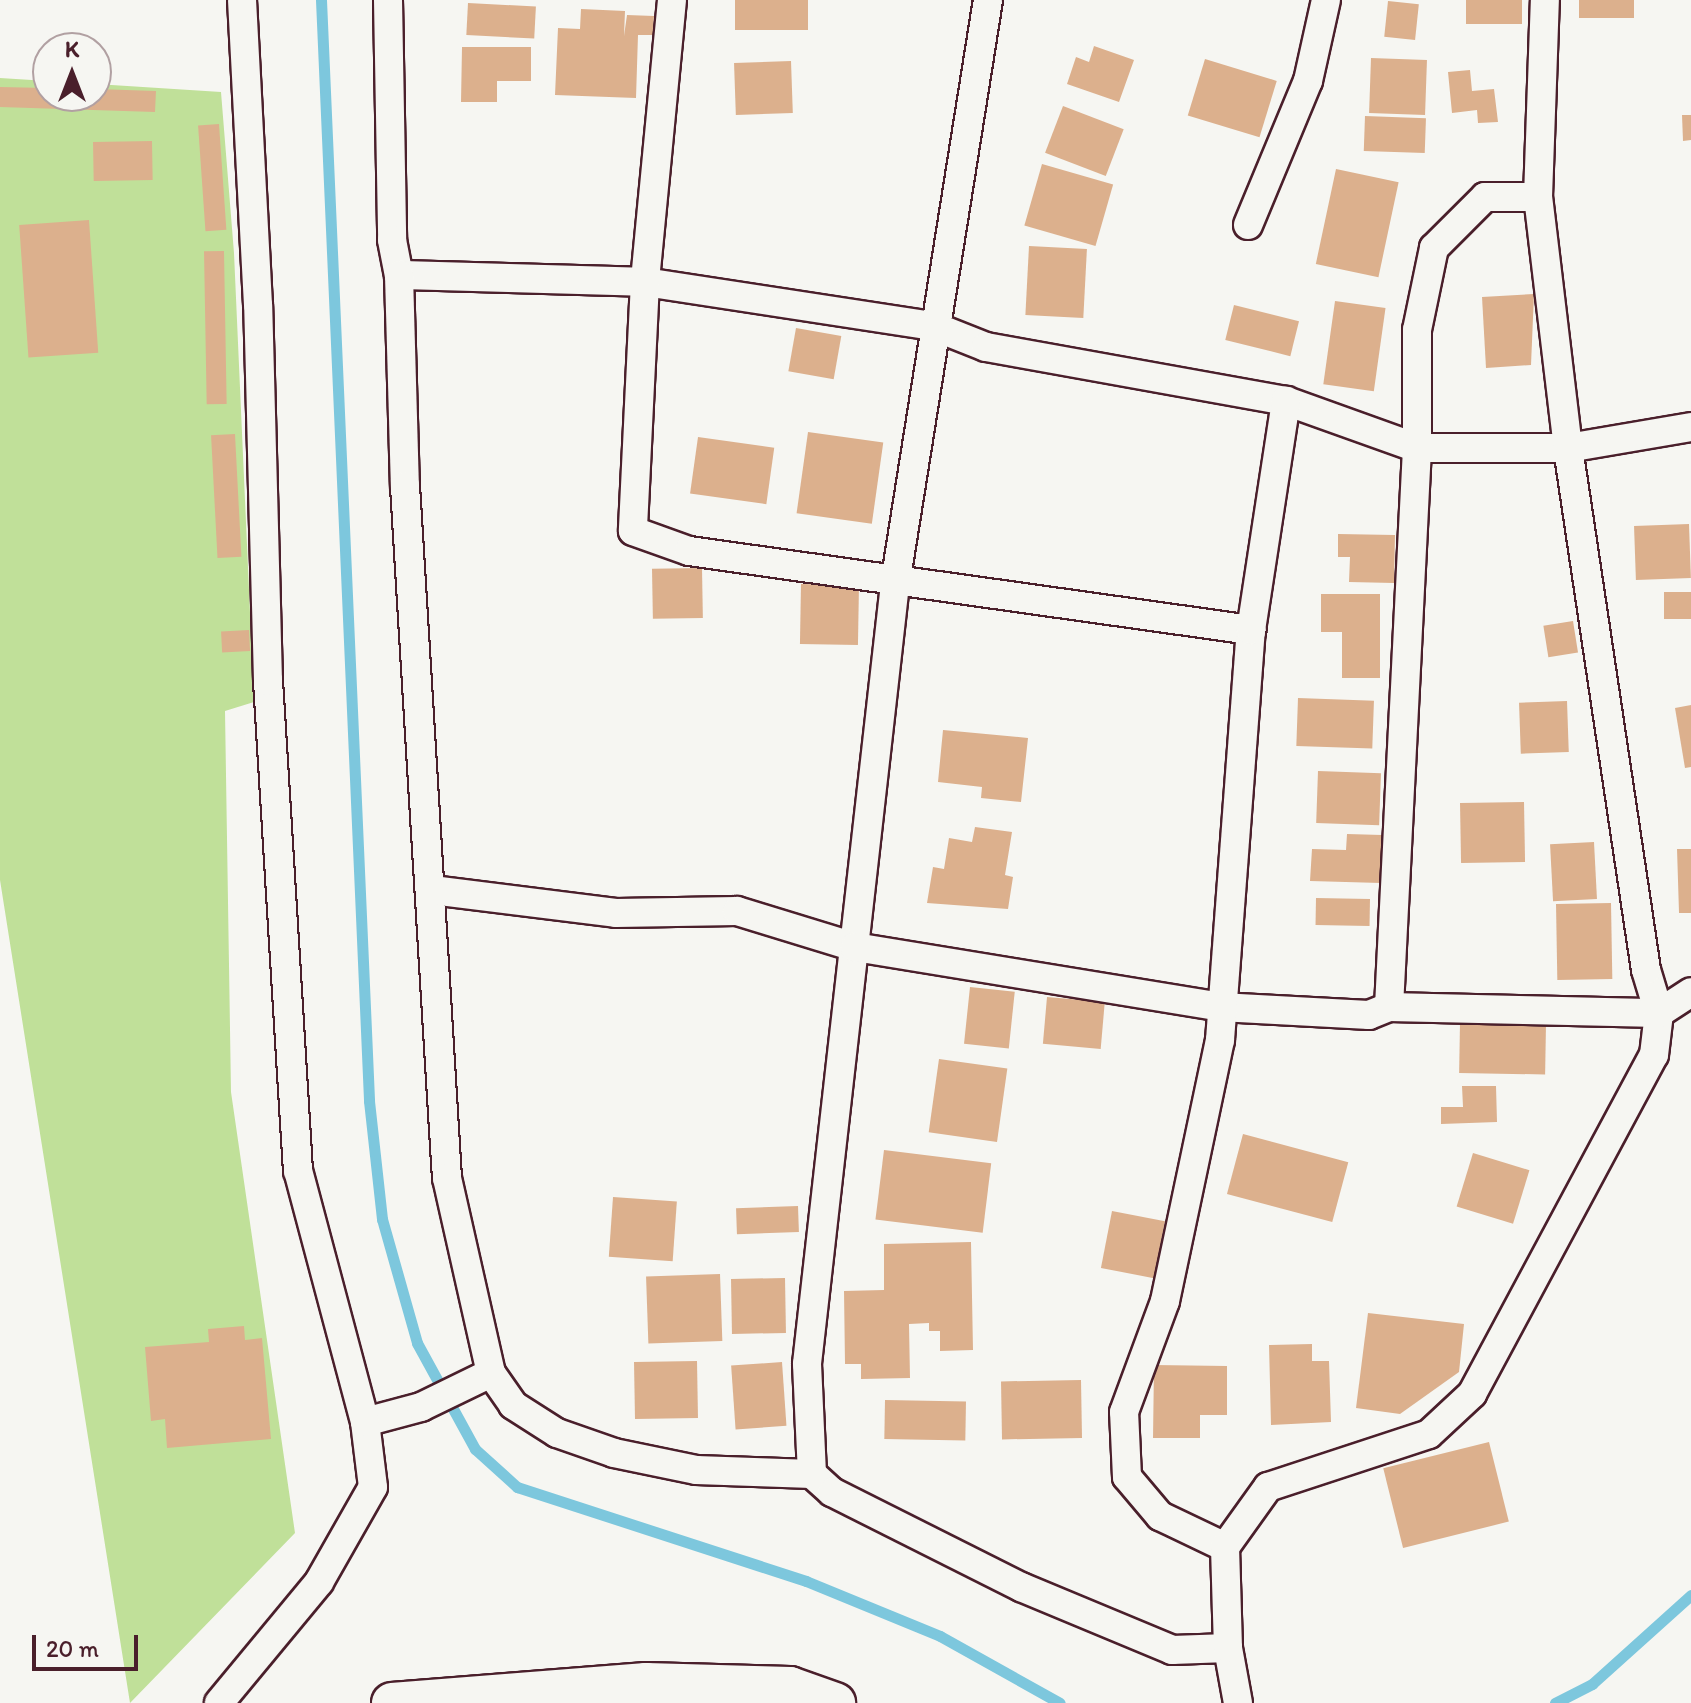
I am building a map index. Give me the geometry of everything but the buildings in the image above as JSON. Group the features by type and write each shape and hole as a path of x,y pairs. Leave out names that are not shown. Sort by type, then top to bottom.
{"street":[{"path":"219,1703 319,1582 373,1487 365,1422 298,1171 268,681 258,305 242,0"},
{"path":"388,0 392,240 399,275 406,501 432,890 447,1178 491,1373 513,1405 557,1433 614,1453 696,1470 812,1474 832,1492 1021,1587 1172,1650 1228,1648"},
{"path":"672,0 645,282 633,531 689,551 895,584 1251,630"},
{"path":"812,1474 807,1364 895,584 933,326 988,0"},
{"path":"1248,225 1308,81 1326,0"},
{"path":"1238,1703 1228,1648 1225,1547 1268,1487 1429,1434 1472,1394 1654,1055 1659,1013 1646,970 1568,448 1538,197 1545,0"},
{"path":"1389,1007 1417,448 1417,330 1434,248 1485,197 1538,197"},
{"path":"399,275 645,282 933,326 986,347 1286,401 1417,448 1568,448 1691,427"},
{"path":"1225,1547 1160,1516 1127,1477 1124,1412 1165,1301 1220,1040 1220,1007 1251,630 1286,401"},
{"path":"432,890 616,913 737,911 855,947 1220,1007 1369,1015 1389,1007 1659,1013 1691,992"},
{"path":"365,1422 421,1407 491,1373"},
{"path":"392,1703 790,1687 835,1703"}],"green space":[{"path":"0,78 32,80 32,112 112,112 112,85 221,92 234,253 254,702 225,711 231,1092 295,1533 130,1703 0,880"}],"waterway":[{"path":"321,0 369,1101 382,1219 417,1343 475,1449 517,1487 806,1581 940,1636 1060,1703"},
{"path":"1555,1703 1592,1684 1691,1595"}]}
